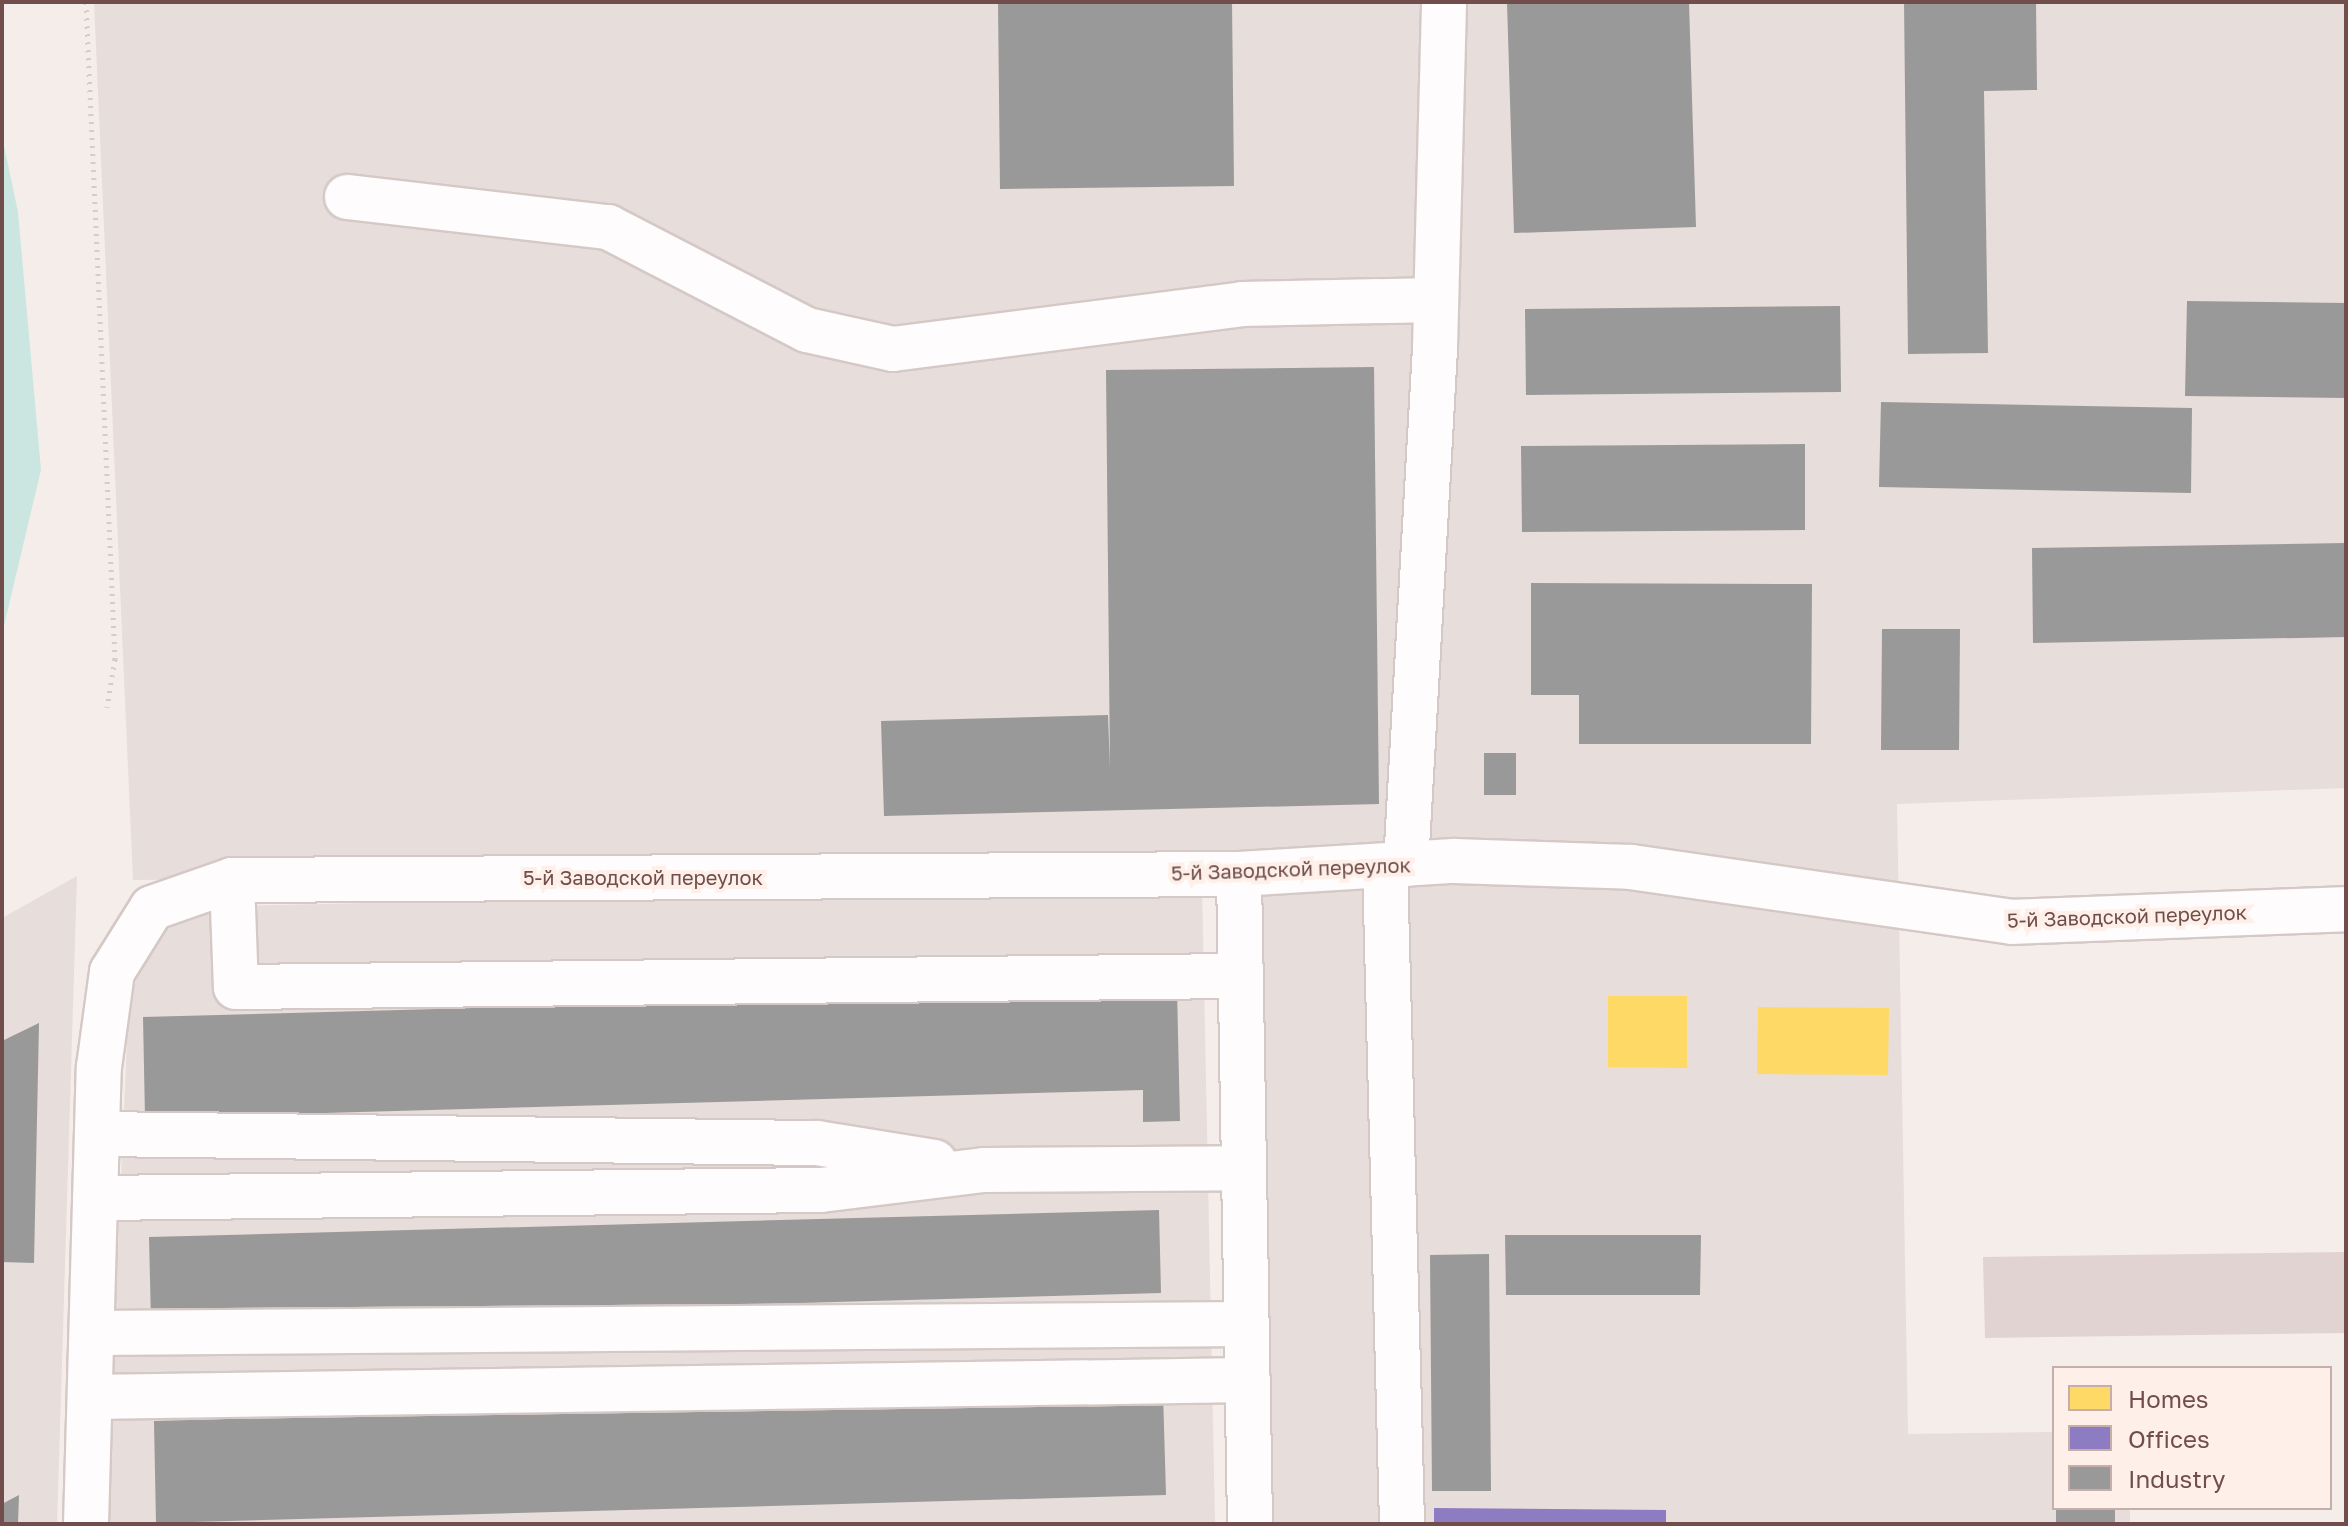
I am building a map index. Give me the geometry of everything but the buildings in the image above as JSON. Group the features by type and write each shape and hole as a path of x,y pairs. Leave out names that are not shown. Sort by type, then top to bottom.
{"lane":[{"path":"1402,1524 1395,865 1436,300 1444,2"},
{"path":"347,197 608,227 807,330 893,349 1228,305 1436,300"},
{"name":"5-й Заводской переулок","path":"86,1524 97,1134 112,972 152,908 232,880 1239,874 1395,865 1631,867 2012,922 2346,909"},
{"path":"1239,874 1250,1524"},
{"path":"232,880 236,987 1241,976"},
{"path":"97,1134 817,1143 984,1170"},
{"path":"95,1198 821,1190 984,1170 1244,1168"},
{"path":"92,1333 1247,1324"},
{"path":"90,1397 1248,1380"}],"path":[{"path":"86,2 115,659 107,707"}],"shaded area":[{"path":"94,2 2346,2 2346,788 1897,804 1908,1434 2052,1432 2052,1510 2130,1510 2130,1524 1232,1524 1218,868 133,880"},
{"path":"77,876 57,1524 2,1524 2,918"},
{"path":"1202,885 1215,1524 106,1524 129,994 165,929 230,906"}],"water":[{"path":"2,136 18,212 41,470 2,634"}]}
